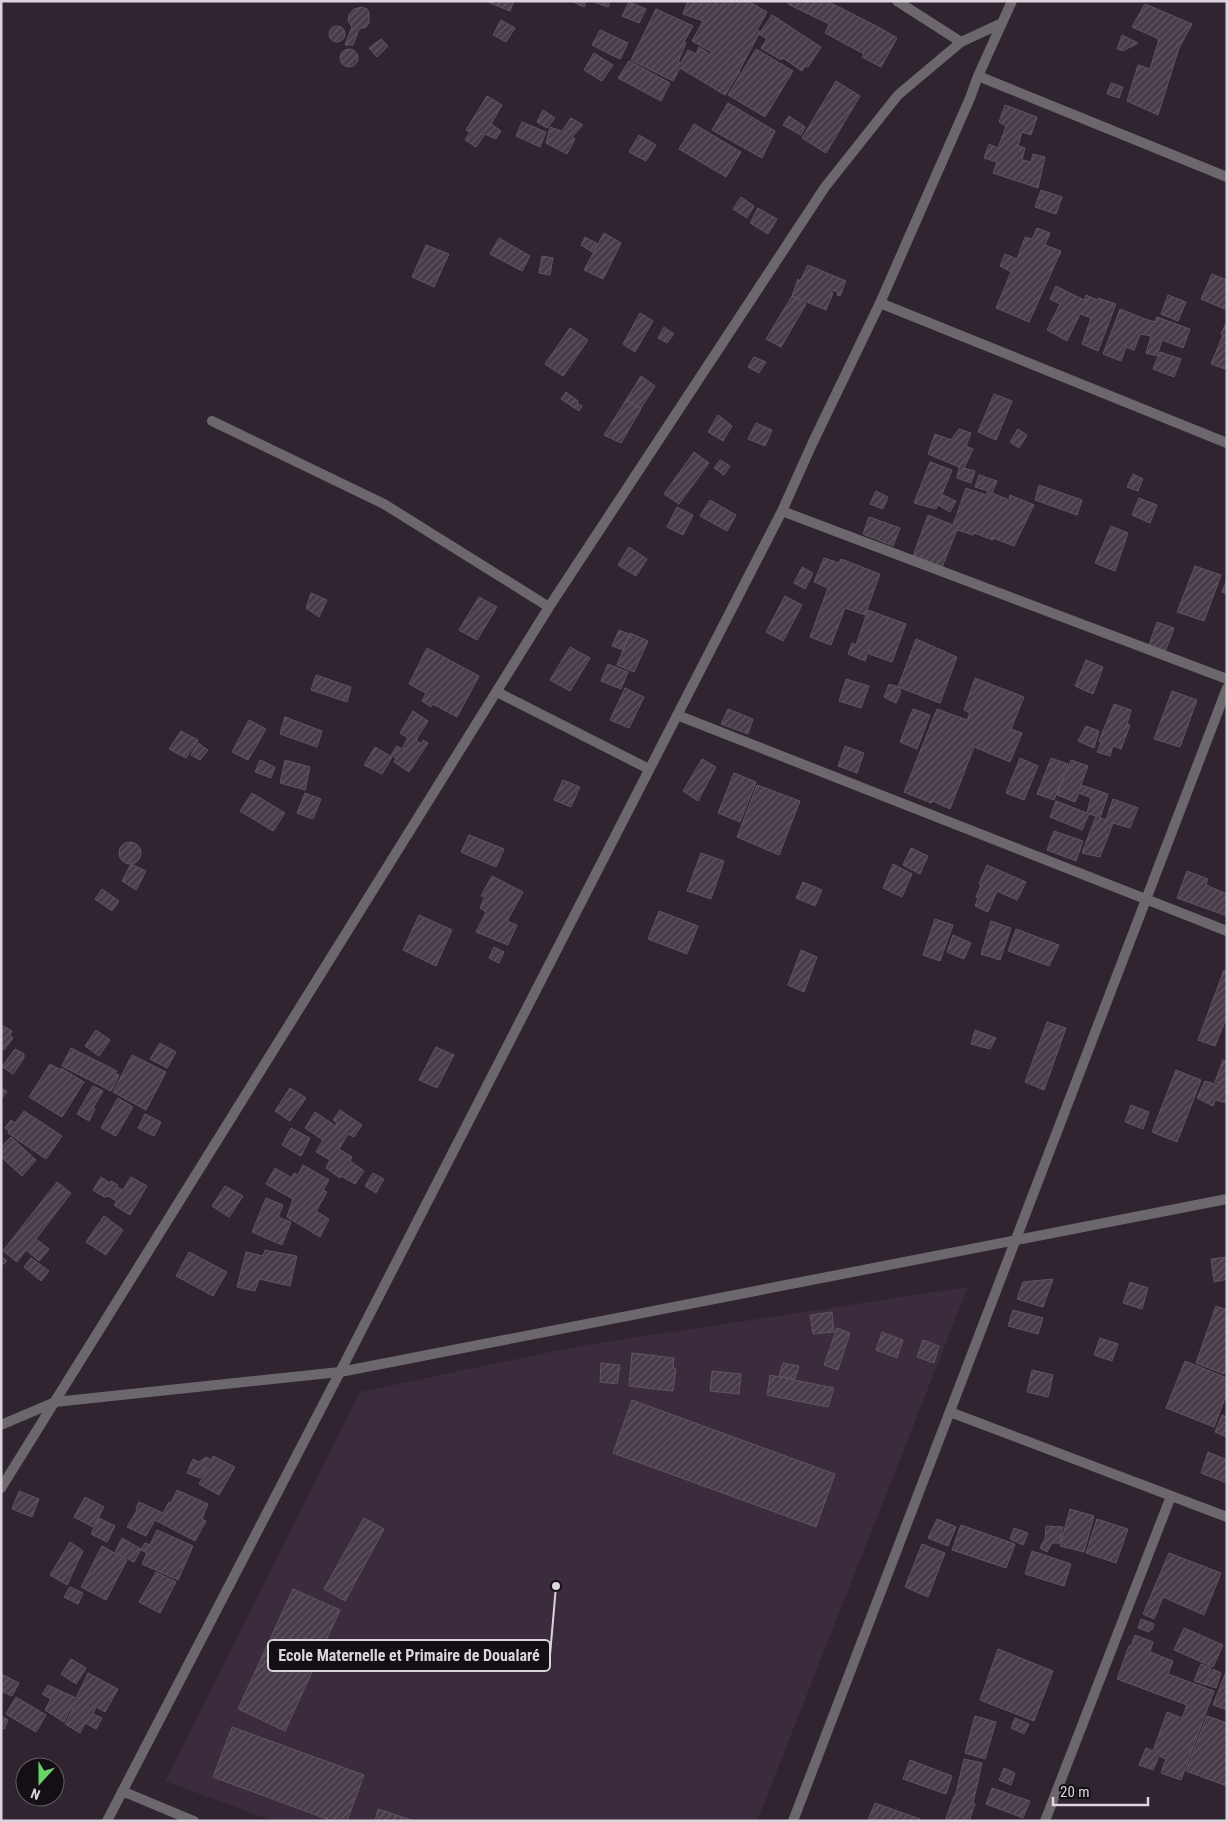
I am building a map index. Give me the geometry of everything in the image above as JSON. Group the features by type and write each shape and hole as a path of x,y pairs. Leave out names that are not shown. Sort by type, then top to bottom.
{"street":[{"path":"897,1 961,42"},
{"path":"107,1821 782,511 880,303 1012,1"},
{"path":"1,1488 549,607 825,188 898,95 961,42 1002,23"},
{"path":"978,76 1227,177"},
{"path":"880,303 1227,443"},
{"path":"212,421 384,504 549,607"},
{"path":"782,511 1227,679"},
{"path":"793,1821 1227,688"},
{"path":"497,692 649,769"},
{"path":"677,715 1227,931"},
{"path":"1,1425 55,1402 340,1372 1227,1199"},
{"path":"950,1412 1227,1517"},
{"path":"1045,1821 1172,1496"},
{"path":"122,1791 194,1821"}],"shaded area":[{"path":"968,1287 757,1821 274,1821 165,1781 360,1392 579,1346"}],"building":[{"path":"485,1 514,1 510,11"},
{"path":"571,1 586,1 584,7"},
{"path":"592,1 610,1 608,7"},
{"path":"688,1 748,1 767,12 757,30 760,32 725,95 680,68 673,81 631,60 656,9 693,26 684,42 686,43 678,62 681,63 688,50 696,54 699,47 711,55 712,52 692,41 703,21 683,14"},
{"path":"789,1 827,1 897,38 881,67 862,57 864,54 825,33 829,24 788,4"},
{"path":"629,2 646,9 639,23 622,16"},
{"path":"1145,4 1192,24 1179,48 1158,115 1127,101 1138,65 1150,69 1159,39 1132,27"},
{"path":"362,7 367,9 369,13 369,23 366,27 359,29 353,45 345,45 352,27 348,21 349,14 354,9"},
{"path":"772,15 821,47 808,67 805,66 802,71 783,58 781,60 761,48 767,39 759,34"},
{"path":"501,20 515,28 506,42 493,35"},
{"path":"337,26 345,34 337,42 329,34"},
{"path":"600,30 628,43 620,59 592,45"},
{"path":"1122,35 1138,43 1123,51 1117,49"},
{"path":"381,39 388,46 377,57 369,48"},
{"path":"349,49 355,52 358,58 355,64 349,67 343,64 340,58 343,52"},
{"path":"756,49 793,71 765,117 728,95"},
{"path":"594,53 613,65 602,81 584,70"},
{"path":"629,61 670,83 661,101 618,78"},
{"path":"836,81 860,96 826,153 802,138"},
{"path":"1111,83 1123,87 1119,98 1107,94"},
{"path":"487,96 502,105 491,124 501,131 496,139 485,134 476,147 465,140 470,132 466,130"},
{"path":"728,103 775,131 762,158 712,130"},
{"path":"1005,105 1037,117 1031,135 1022,132 1018,146 1025,148 1022,160 1031,162 1033,154 1045,157 1038,188 993,173 997,162 984,158 989,144 998,148 1006,126 999,122"},
{"path":"543,110 555,118 547,128 537,122"},
{"path":"789,116 805,127 801,135 783,125"},
{"path":"571,118 583,125 572,137 575,139 567,154 546,143 550,127 562,131"},
{"path":"522,122 546,132 540,147 516,136"},
{"path":"694,124 741,152 726,177 679,149"},
{"path":"639,135 656,145 646,161 629,152"},
{"path":"1041,190 1062,197 1056,214 1035,207"},
{"path":"741,197 754,206 747,218 733,209"},
{"path":"758,208 777,219 768,234 750,223"},
{"path":"1037,228 1050,233 1045,245 1061,251 1029,322 996,308 1011,272 1000,266 1005,254 1017,259 1025,237 1032,239"},
{"path":"604,233 621,243 603,279 584,270"},
{"path":"585,237 598,244 592,252 581,245"},
{"path":"499,238 530,256 522,271 490,254"},
{"path":"426,245 449,254 434,287 412,277"},
{"path":"542,256 553,258 550,275 539,273"},
{"path":"808,265 846,281 840,296 837,295 838,292 831,290 830,292 833,293 826,310 792,296 798,279 800,281"},
{"path":"1212,274 1227,280 1227,310 1201,299"},
{"path":"1056,286 1084,300 1086,295 1116,304 1098,351 1082,344 1091,318 1080,314 1067,341 1047,330 1060,304 1050,299"},
{"path":"1168,295 1186,302 1178,321 1161,314"},
{"path":"792,296 806,304 781,347 766,339"},
{"path":"1120,309 1155,322 1157,317 1190,329 1183,348 1162,340 1157,356 1146,353 1151,336 1140,334 1134,350 1126,347 1121,361 1103,354"},
{"path":"640,313 653,321 635,352 623,344"},
{"path":"1227,321 1227,364 1225,369 1211,364"},
{"path":"664,327 674,334 667,343 658,338"},
{"path":"570,328 588,340 563,376 545,364"},
{"path":"1160,352 1181,359 1174,377 1153,369"},
{"path":"754,357 766,362 759,373 748,367"},
{"path":"641,376 655,386 641,408 626,400"},
{"path":"566,392 582,406 579,411 561,399"},
{"path":"994,394 1012,401 996,440 978,432"},
{"path":"626,400 641,409 621,443 604,435"},
{"path":"718,415 732,426 723,441 708,432"},
{"path":"756,423 772,430 765,446 748,439"},
{"path":"959,429 971,433 966,446 973,449 964,468 975,471 971,483 957,478 959,467 928,454 935,434 951,440"},
{"path":"1018,429 1027,435 1019,448 1010,442"},
{"path":"694,452 709,463 679,504 664,494"},
{"path":"720,460 730,466 724,475 714,468"},
{"path":"930,462 952,470 936,509 914,503"},
{"path":"1133,474 1143,479 1138,491 1127,487"},
{"path":"979,475 997,481 992,493 1009,500 1010,495 1034,505 1014,546 993,538 993,540 974,533 973,535 957,530 942,567 913,556 928,515 953,525 966,488 986,495 988,491 975,487"},
{"path":"1039,485 1082,500 1077,515 1035,500"},
{"path":"876,491 888,497 883,509 870,504"},
{"path":"943,495 956,501 950,512 938,505"},
{"path":"1139,498 1157,505 1150,523 1132,515"},
{"path":"710,500 736,515 727,531 700,516"},
{"path":"677,507 693,515 683,535 667,527"},
{"path":"869,517 900,528 893,546 863,534"},
{"path":"1111,526 1128,533 1115,571 1095,563"},
{"path":"629,547 647,559 636,576 618,565"},
{"path":"824,558 839,563 841,559 880,574 865,615 845,608 831,645 810,637 828,588 814,582"},
{"path":"1195,566 1221,575 1204,621 1177,612"},
{"path":"802,567 813,573 805,589 794,583"},
{"path":"1227,579 1227,594 1222,592"},
{"path":"311,593 327,600 319,617 306,608"},
{"path":"785,596 802,605 783,641 766,632"},
{"path":"479,597 497,607 477,640 459,630"},
{"path":"868,610 906,624 892,662 869,654 869,649 865,661 848,654 852,643 856,645"},
{"path":"1157,622 1174,628 1165,652 1149,645"},
{"path":"619,630 629,634 623,650 612,646"},
{"path":"630,633 648,641 634,672 617,665"},
{"path":"916,639 957,657 940,703 898,687"},
{"path":"570,647 590,658 570,691 550,680"},
{"path":"427,648 479,676 457,717 433,704 431,707 422,701 426,693 409,684"},
{"path":"1086,660 1103,667 1093,694 1075,686"},
{"path":"608,664 628,672 621,689 601,681"},
{"path":"316,675 351,687 347,702 311,690"},
{"path":"975,678 1024,697 1011,729 1022,733 1010,762 974,747 950,809 933,801 931,803 904,792 937,709 967,720 970,713 964,710"},
{"path":"846,679 869,686 861,708 839,701"},
{"path":"889,684 898,687 901,692 896,703 884,697"},
{"path":"625,688 644,697 629,728 610,720"},
{"path":"1172,691 1197,700 1180,747 1154,739"},
{"path":"1114,704 1131,710 1127,724 1130,725 1121,749 1113,746 1110,756 1097,752 1101,742 1099,741"},
{"path":"728,709 753,719 748,734 721,724"},
{"path":"913,709 930,715 917,749 900,742"},
{"path":"413,711 428,721 416,740 421,744 423,740 428,743 409,772 394,762 396,758 391,755 397,746 402,749 408,738 400,733"},
{"path":"285,717 322,731 317,747 280,734"},
{"path":"249,720 266,729 248,760 232,752"},
{"path":"1086,726 1099,731 1094,748 1078,741"},
{"path":"181,731 198,740 186,758 169,749"},
{"path":"198,743 208,750 200,760 191,755"},
{"path":"845,746 864,753 857,773 838,766"},
{"path":"375,747 392,757 382,774 364,765"},
{"path":"1020,758 1038,766 1024,800 1006,793"},
{"path":"1051,758 1068,764 1054,800 1037,794"},
{"path":"702,759 716,767 698,801 683,791"},
{"path":"260,760 275,767 271,778 255,772"},
{"path":"285,760 310,767 305,790 280,783"},
{"path":"1071,760 1088,766 1081,785 1108,794 1100,818 1106,820 1113,799 1138,808 1130,828 1113,823 1100,857 1082,853 1096,816 1089,814 1082,830 1050,817 1056,801 1087,813 1091,798 1079,793 1075,802 1057,795"},
{"path":"734,773 756,782 740,822 718,813"},
{"path":"563,780 580,787 571,807 554,800"},
{"path":"757,785 800,801 779,855 737,837"},
{"path":"252,793 285,813 273,831 240,811"},
{"path":"305,793 321,799 313,819 297,813"},
{"path":"1054,831 1083,841 1076,861 1047,850"},
{"path":"469,835 504,849 496,867 461,852"},
{"path":"130,842 138,845 141,853 138,861 130,864 122,861 119,853 122,845"},
{"path":"911,848 928,856 920,874 903,865"},
{"path":"701,853 724,861 711,899 687,891"},
{"path":"131,864 146,871 136,890 122,881"},
{"path":"893,864 912,874 902,897 883,888"},
{"path":"987,865 1026,882 1017,900 997,891 988,912 975,906 978,898 976,897 981,885 979,884"},
{"path":"1187,871 1208,879 1206,885 1227,894 1227,916 1177,898"},
{"path":"492,876 523,892 507,921 517,925 508,945 476,932 486,912 480,908 485,897 481,896"},
{"path":"803,882 822,890 815,906 796,898"},
{"path":"102,889 119,901 112,911 95,899"},
{"path":"659,911 698,926 687,954 648,939"},
{"path":"419,915 452,930 436,966 403,950"},
{"path":"935,919 953,925 940,961 923,955"},
{"path":"991,921 1011,928 1000,960 981,954"},
{"path":"1016,929 1059,945 1049,966 1008,951"},
{"path":"953,935 971,943 964,959 947,952"},
{"path":"494,947 504,952 499,963 489,958"},
{"path":"801,950 817,957 804,992 788,985"},
{"path":"1224,970 1227,971 1227,1016 1215,1046 1198,1040"},
{"path":"1047,1022 1066,1028 1044,1090 1025,1082"},
{"path":"1,1025 12,1031 10,1035 13,1038 4,1050 1,1049"},
{"path":"96,1030 110,1040 99,1056 85,1046"},
{"path":"975,1030 996,1038 990,1049 971,1044"},
{"path":"160,1043 176,1052 167,1068 150,1059"},
{"path":"436,1047 454,1055 437,1088 419,1080"},
{"path":"71,1048 117,1071 115,1074 119,1075 111,1091 62,1066"},
{"path":"15,1049 24,1054 24,1058 13,1074 2,1067"},
{"path":"132,1055 166,1072 146,1110 113,1092"},
{"path":"1223,1060 1227,1061 1227,1103 1215,1100 1213,1106 1197,1098 1205,1081 1218,1085 1219,1083 1215,1082"},
{"path":"50,1064 61,1070 61,1068 84,1082 62,1117 29,1097"},
{"path":"1176,1070 1201,1080 1177,1142 1152,1132"},
{"path":"93,1086 103,1091 93,1108 95,1109 89,1121 77,1114"},
{"path":"1,1087 7,1092 1,1099"},
{"path":"290,1088 306,1098 290,1121 275,1111"},
{"path":"118,1098 133,1107 116,1136 101,1128"},
{"path":"1131,1105 1149,1112 1143,1129 1125,1122"},
{"path":"340,1110 362,1125 354,1137 348,1134 339,1149 352,1157 350,1161 364,1171 355,1184 341,1176 340,1178 326,1168 330,1160 316,1152 323,1140 305,1128 315,1112 336,1126 337,1123 333,1120"},
{"path":"24,1111 62,1136 46,1159 8,1133 9,1131 5,1128 11,1120 15,1123"},
{"path":"145,1114 161,1122 154,1136 138,1128"},
{"path":"291,1128 310,1138 301,1156 282,1145"},
{"path":"11,1137 36,1160 22,1176 1,1157 1,1147"},
{"path":"303,1165 329,1180 323,1190 327,1192 316,1211 329,1219 320,1237 287,1217 293,1199 266,1184 275,1168 292,1178 294,1173 298,1175"},
{"path":"373,1173 384,1179 376,1193 365,1186"},
{"path":"101,1177 110,1183 111,1181 118,1185 117,1187 123,1190 131,1177 147,1186 130,1215 114,1205 117,1202 109,1196 104,1197 93,1190"},
{"path":"57,1182 71,1193 36,1239 49,1249 39,1261 26,1250 17,1262 3,1251"},
{"path":"225,1186 243,1196 229,1217 212,1206"},
{"path":"266,1198 283,1205 278,1217 291,1222 282,1245 252,1232"},
{"path":"104,1216 123,1230 106,1255 86,1242"},
{"path":"265,1250 297,1256 290,1286 259,1279 255,1291 237,1287 246,1252 263,1256"},
{"path":"189,1252 227,1272 213,1296 176,1276"},
{"path":"1,1256 7,1261 1,1266"},
{"path":"1227,1257 1227,1279 1214,1282 1211,1259"},
{"path":"31,1258 49,1271 41,1281 24,1267"},
{"path":"1053,1279 1043,1307 1017,1299 1023,1282"},
{"path":"1130,1282 1148,1288 1142,1309 1123,1303"},
{"path":"1216,1306 1227,1310 1227,1366 1224,1374 1196,1363"},
{"path":"1013,1310 1043,1318 1038,1334 1008,1326"},
{"path":"832,1312 834,1332 813,1334 810,1315"},
{"path":"837,1328 850,1333 838,1370 824,1365"},
{"path":"882,1332 903,1340 897,1358 876,1350"},
{"path":"1100,1338 1118,1344 1112,1361 1094,1355"},
{"path":"923,1340 939,1346 934,1363 917,1357"},
{"path":"632,1353 674,1358 673,1368 676,1369 673,1391 629,1386"},
{"path":"1185,1361 1227,1378 1227,1393 1214,1427 1166,1408"},
{"path":"601,1363 620,1365 617,1384 600,1382"},
{"path":"783,1363 799,1366 795,1379 779,1376"},
{"path":"1032,1370 1053,1375 1048,1397 1027,1392"},
{"path":"712,1371 741,1374 739,1394 710,1391"},
{"path":"770,1375 834,1388 828,1407 767,1395"},
{"path":"632,1400 835,1474 816,1527 613,1453"},
{"path":"1222,1415 1227,1417 1227,1437 1215,1432"},
{"path":"1208,1452 1227,1460 1227,1483 1201,1473"},
{"path":"213,1456 235,1467 219,1495 199,1484"},
{"path":"206,1457 210,1459 200,1478 187,1473 193,1459 199,1462"},
{"path":"177,1490 208,1504 202,1519 206,1521 195,1541 155,1520 146,1536 127,1527 137,1510 139,1502 163,1513 169,1502 171,1503"},
{"path":"19,1491 39,1499 32,1517 12,1509"},
{"path":"85,1497 104,1507 93,1527 74,1517"},
{"path":"1070,1509 1094,1516 1084,1552 1060,1546"},
{"path":"99,1518 115,1526 107,1542 91,1534"},
{"path":"364,1518 384,1529 345,1601 324,1589"},
{"path":"937,1519 956,1527 948,1546 928,1538"},
{"path":"1097,1519 1128,1529 1116,1563 1086,1553"},
{"path":"961,1525 1015,1544 1006,1568 952,1550"},
{"path":"1046,1526 1063,1527 1060,1543 1052,1543 1047,1552 1040,1548 1045,1539"},
{"path":"1014,1528 1028,1533 1023,1545 1010,1539"},
{"path":"157,1530 193,1546 178,1580 142,1564 147,1553 141,1550 145,1543 150,1545"},
{"path":"122,1538 141,1549 134,1562 115,1552"},
{"path":"70,1542 83,1551 67,1585 50,1575"},
{"path":"922,1544 945,1553 928,1597 905,1587"},
{"path":"102,1546 127,1560 106,1600 81,1587"},
{"path":"1032,1551 1071,1564 1064,1586 1025,1574"},
{"path":"1169,1553 1221,1573 1204,1615 1163,1597 1154,1619 1143,1614"},
{"path":"156,1572 176,1582 160,1613 139,1602"},
{"path":"70,1587 83,1593 78,1604 64,1597"},
{"path":"293,1589 340,1610 285,1731 238,1709"},
{"path":"1141,1619 1154,1624 1152,1630 1150,1629 1149,1632 1138,1628"},
{"path":"1184,1628 1223,1645 1213,1667 1174,1650"},
{"path":"1135,1635 1153,1642 1150,1652 1173,1661 1168,1674 1214,1691 1181,1780 1161,1773 1166,1759 1159,1756 1153,1770 1139,1765 1146,1748 1153,1751 1167,1712 1182,1718 1187,1705 1117,1679"},
{"path":"998,1649 1053,1671 1034,1721 980,1700"},
{"path":"71,1659 86,1668 76,1684 61,1674"},
{"path":"1201,1664 1211,1668 1206,1685 1194,1681"},
{"path":"1213,1669 1221,1673 1216,1688 1207,1685"},
{"path":"1227,1669 1227,1710 1213,1705"},
{"path":"88,1673 118,1689 105,1712 96,1707 93,1714 102,1718 96,1729 85,1723 80,1733 65,1724 73,1709 71,1708 64,1722 45,1710 51,1699 42,1694 48,1685 76,1698"},
{"path":"1,1674 19,1683 12,1696 1,1691"},
{"path":"16,1697 46,1715 36,1732 6,1714"},
{"path":"1,1716 8,1720 4,1729 1,1728"},
{"path":"975,1716 996,1722 985,1759 965,1753"},
{"path":"1207,1716 1227,1723 1227,1786 1186,1771"},
{"path":"1015,1718 1029,1724 1024,1734 1011,1728"},
{"path":"232,1727 364,1775 347,1821 332,1821 213,1777"},
{"path":"964,1759 982,1763 973,1803 975,1804 969,1821 945,1821 955,1797"},
{"path":"910,1760 952,1776 946,1794 903,1779"},
{"path":"1004,1768 1015,1773 1011,1785 999,1780"},
{"path":"992,1788 1030,1801 1023,1818 986,1804"},
{"path":"875,1803 920,1819 920,1821 868,1820"},
{"path":"378,1809 414,1821 375,1821"}],"place":[{"name":"Ecole Maternelle et Primaire de Doualaré","path":"556,1586"}]}
